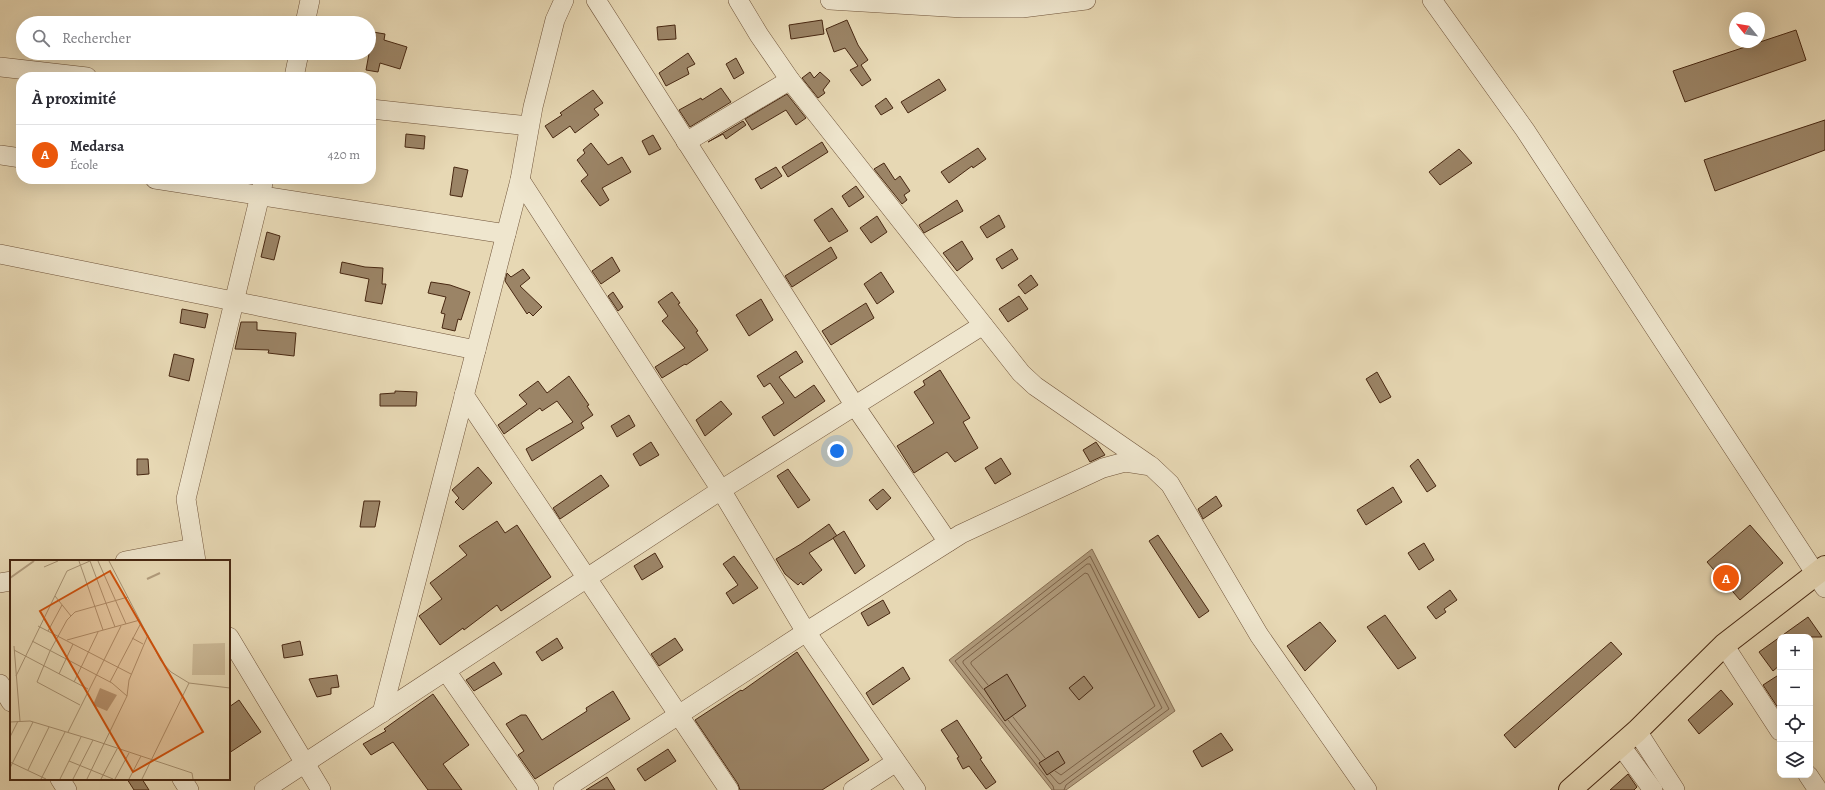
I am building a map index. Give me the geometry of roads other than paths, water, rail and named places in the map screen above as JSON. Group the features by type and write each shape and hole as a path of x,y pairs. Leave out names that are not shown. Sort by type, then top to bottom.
{"main road":[{"path":"1570,790 1637,731 1724,645 1822,577"}],"street":[{"path":"307,16 310,0"},
{"path":"382,713 520,180 529,126 555,20 564,0"},
{"path":"596,0 855,406 948,542"},
{"path":"738,0 759,35 790,80 1021,373 1035,386 1151,466 1170,484 1259,635 1367,790"},
{"path":"830,0 963,8 1022,8 1086,0"},
{"path":"1432,0 1525,130 1822,577"},
{"path":"295,72 298,60"},
{"path":"0,67 44,72"},
{"path":"686,142 790,80"},
{"path":"376,110 529,126"},
{"path":"0,155 16,157"},
{"path":"520,180 721,490 806,632 916,790"},
{"path":"221,184 261,187 506,234"},
{"path":"135,560 195,554 186,499 261,187"},
{"path":"0,254 476,350"},
{"path":"264,790 721,490 983,325"},
{"path":"464,395 728,790"},
{"path":"563,790 806,632 961,534 1103,468 1125,462 1151,466"},
{"path":"0,583 10,581"},
{"path":"230,639 321,790"},
{"path":"1724,645 1777,726"},
{"path":"446,671 529,790"},
{"path":"0,684 10,700"},
{"path":"1637,731 1675,790"},
{"path":"1621,746 1653,790"},
{"path":"853,790 896,762"},
{"path":"1810,778 1818,790"},
{"path":"61,780 67,790"},
{"path":"183,780 188,790"}],"water":[{"path":"1092,549 1175,711 1066,790 1052,790 949,660"}],"place":[{"name":"Medarsa","path":"1726,578"}]}
